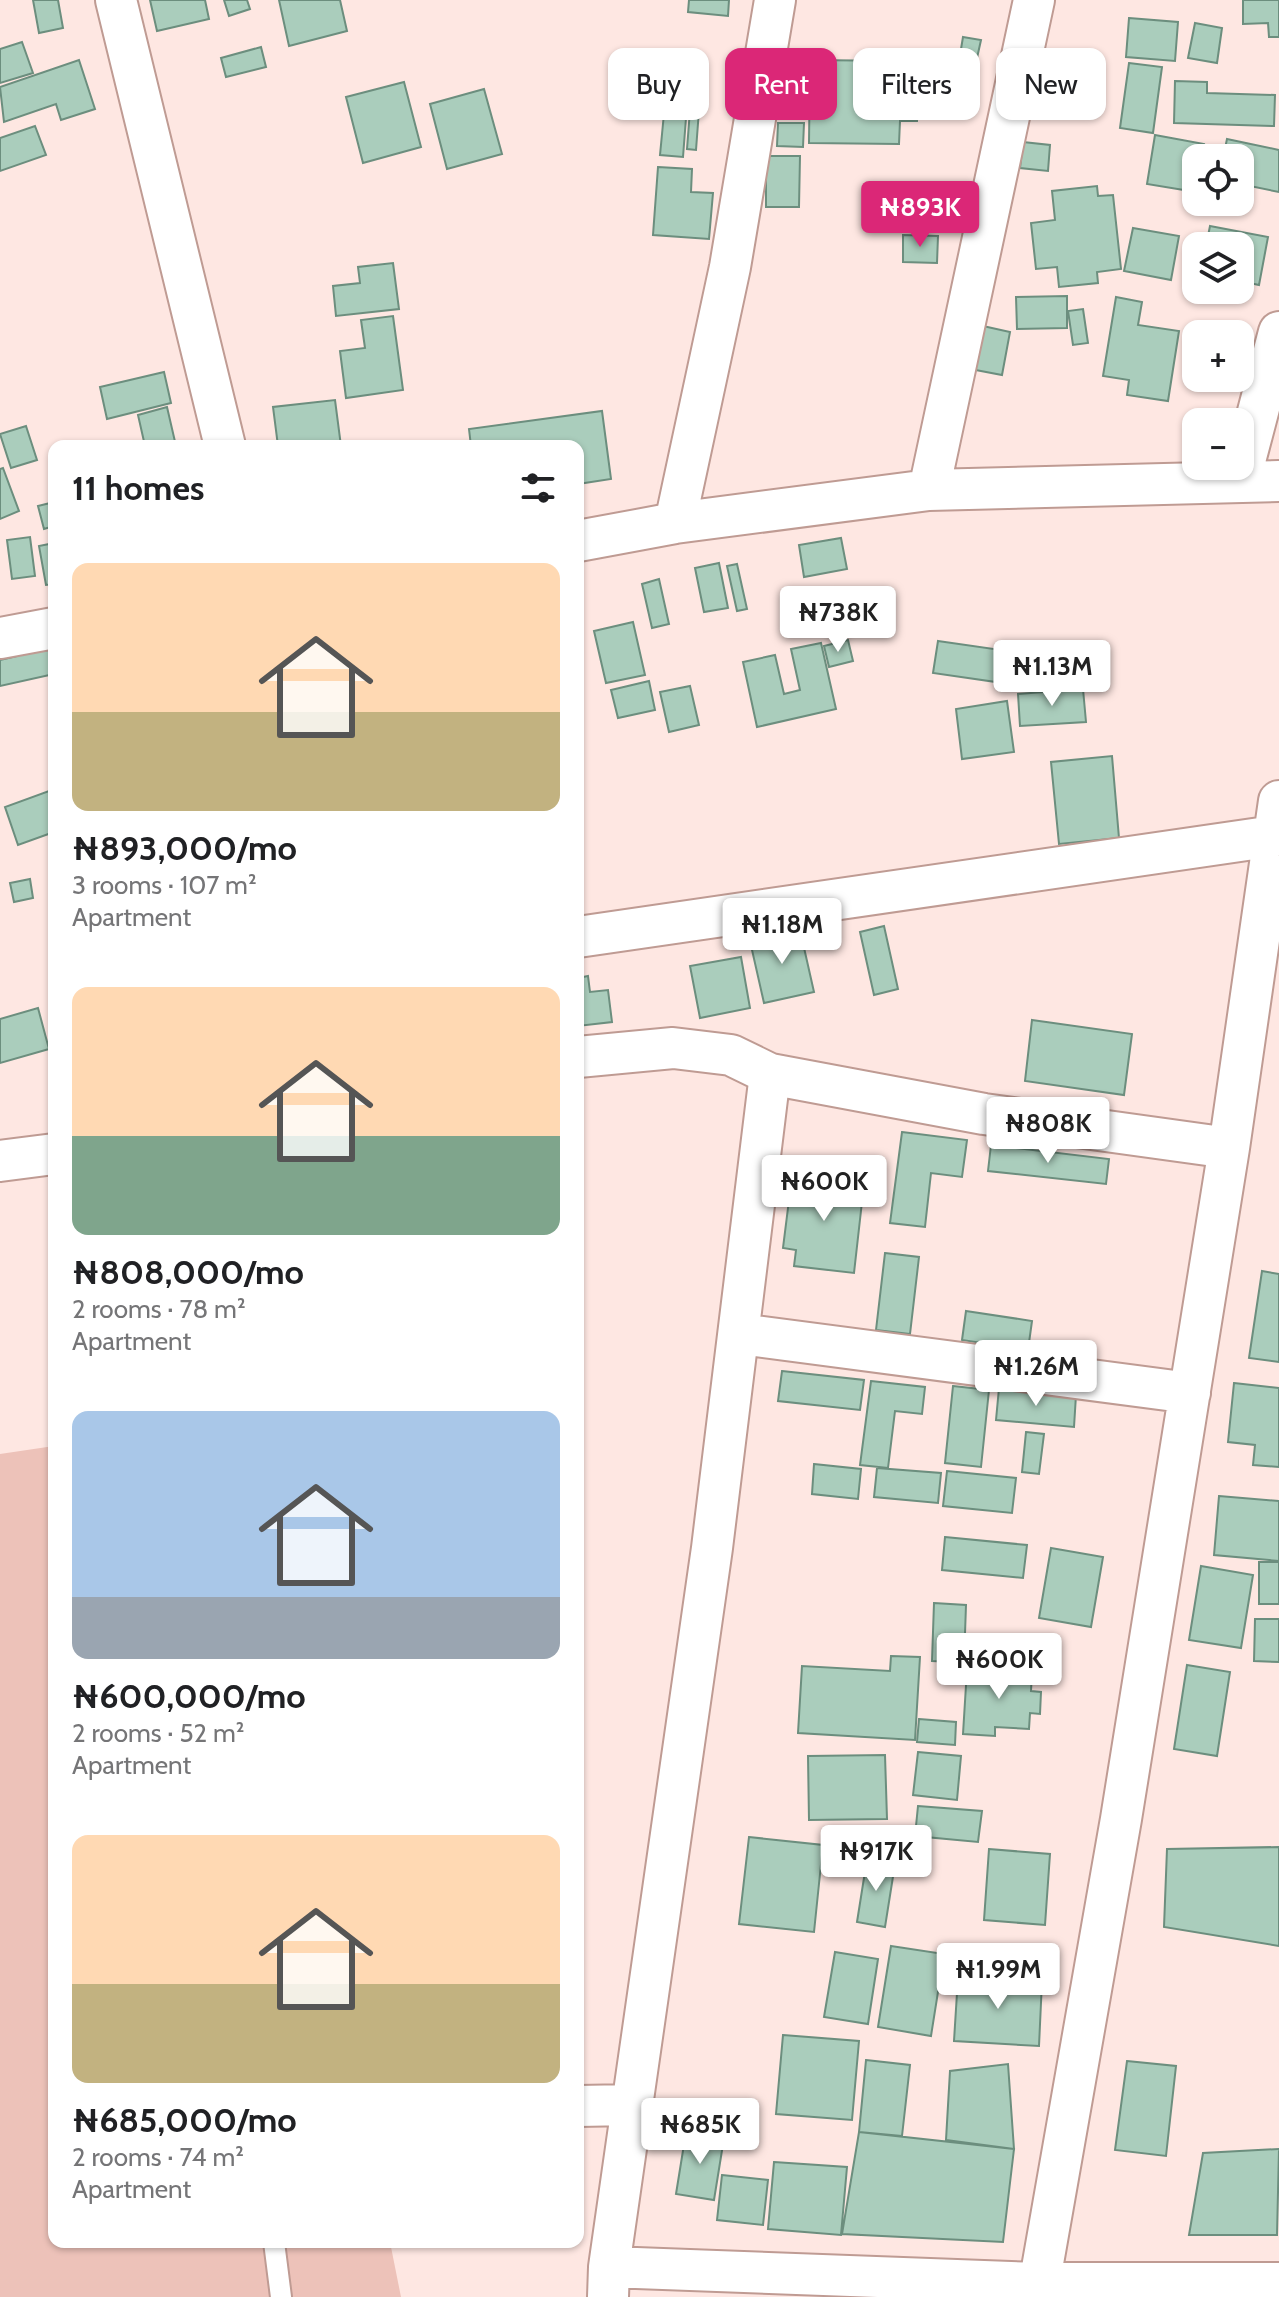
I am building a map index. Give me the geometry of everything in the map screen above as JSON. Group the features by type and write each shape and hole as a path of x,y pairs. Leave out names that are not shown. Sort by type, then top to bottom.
{"street":[{"path":"116,0 224,440"},
{"path":"675,523 730,267 775,0"},
{"path":"929,490 1034,0"},
{"path":"1254,427 1279,332"},
{"path":"584,540 675,523 929,490 1279,481"},
{"path":"0,638 48,629"},
{"path":"584,936 1276,818 1190,1393 1121,1819 1038,2290"},
{"path":"584,1056 673,1048 731,1055 770,1074 984,1114 1229,1148"},
{"path":"770,1074 740,1334 608,2282 1038,2290 1279,2283"},
{"path":"0,1161 48,1155"},
{"path":"740,1334 1190,1393"},
{"path":"584,2106 632,2105"}],"lane":[{"path":"275,2248 281,2297"}],"shaded area":[{"path":"48,1447 48,2248 391,2248 401,2297 0,2297 0,1454"}],"building":[{"path":"33,0 58,0 63,28 39,33"},
{"path":"150,0 205,0 209,19 157,31"},
{"path":"224,0 247,0 250,9 229,16"},
{"path":"279,0 340,0 347,31 289,46"},
{"path":"689,0 729,0 728,16 688,12"},
{"path":"1243,0 1279,0 1279,37 1269,37 1268,23 1243,24"},
{"path":"1129,18 1178,22 1175,61 1126,57"},
{"path":"1195,23 1222,28 1217,63 1188,58"},
{"path":"963,37 981,40 979,48 961,48"},
{"path":"22,42 33,73 0,83 0,49"},
{"path":"261,47 266,67 226,77 221,58"},
{"path":"79,60 95,109 61,120 56,104 4,122 0,87"},
{"path":"837,60 853,60 853,120 917,120 900,121 899,144 809,143 809,120 837,120"},
{"path":"1129,63 1162,67 1153,133 1120,128"},
{"path":"1175,81 1207,82 1207,93 1275,95 1274,126 1174,123"},
{"path":"404,82 421,147 363,163 346,97"},
{"path":"484,89 502,154 447,169 430,104"},
{"path":"663,120 686,120 683,157 660,155"},
{"path":"689,120 698,120 696,150 687,149"},
{"path":"778,123 804,123 803,147 777,146"},
{"path":"35,126 46,155 0,171 0,138"},
{"path":"1155,135 1204,144 1182,144 1182,190 1147,184"},
{"path":"1227,139 1251,144 1226,144"},
{"path":"1023,142 1050,145 1048,171 1020,168"},
{"path":"1254,145 1279,150 1279,192 1254,187"},
{"path":"766,156 800,156 799,207 766,207"},
{"path":"658,167 692,169 691,192 713,193 709,239 653,235"},
{"path":"1097,186 1098,196 1113,195 1121,269 1097,272 1098,283 1059,287 1057,267 1036,269 1031,223 1055,220 1052,191"},
{"path":"1210,226 1242,232 1209,232"},
{"path":"1133,228 1179,236 1171,280 1124,271"},
{"path":"1254,234 1268,237 1259,285 1254,284"},
{"path":"903,235 938,236 937,263 903,262"},
{"path":"393,263 399,309 336,316 333,286 360,283 358,267"},
{"path":"1067,296 1067,328 1017,329 1016,297"},
{"path":"1116,297 1142,302 1138,325 1179,331 1168,401 1127,395 1129,380 1103,376"},
{"path":"1083,309 1088,343 1073,345 1068,311"},
{"path":"393,316 403,390 346,398 340,351 365,348 361,320"},
{"path":"974,324 1010,332 1002,375 965,368"},
{"path":"164,372 171,403 107,419 100,387"},
{"path":"335,400 340,440 277,440 273,407"},
{"path":"167,407 175,440 144,440 138,415"},
{"path":"602,411 611,479 584,483 584,440 470,440 469,429"},
{"path":"26,426 37,460 11,468 0,434"},
{"path":"3,468 19,511 0,519 0,469"},
{"path":"48,504 48,528 44,529 38,506"},
{"path":"30,537 35,576 12,579 7,540"},
{"path":"841,538 847,569 804,577 799,545"},
{"path":"48,544 48,585 46,585 39,546"},
{"path":"719,563 728,608 704,612 695,568"},
{"path":"737,564 747,609 737,611 727,566"},
{"path":"659,579 669,624 652,628 642,584"},
{"path":"633,622 645,675 606,683 594,631"},
{"path":"46,635 48,675 0,686 0,660 17,656 14,642"},
{"path":"848,640 853,661 829,667 824,646"},
{"path":"938,641 1001,650 996,682 933,673"},
{"path":"821,643 836,709 757,727 743,662 775,655 784,694 800,690 791,649"},
{"path":"649,681 655,710 618,718 611,690"},
{"path":"690,686 699,725 669,732 660,692"},
{"path":"1083,689 1086,722 1020,726 1018,694"},
{"path":"1007,701 1014,752 962,759 956,709"},
{"path":"1112,756 1119,838 1059,844 1051,762"},
{"path":"48,791 48,834 18,845 5,807"},
{"path":"30,879 33,898 14,902 10,883"},
{"path":"884,926 898,989 874,995 860,932"},
{"path":"800,930 814,992 764,1003 750,941"},
{"path":"741,957 750,1008 700,1018 690,966"},
{"path":"588,976 590,992 608,990 612,1022 584,1025 584,977"},
{"path":"38,1008 48,1049 0,1063 0,1019"},
{"path":"1032,1020 1132,1034 1124,1095 1025,1081"},
{"path":"902,1132 967,1140 962,1177 931,1173 925,1227 890,1223"},
{"path":"991,1145 1109,1159 1106,1184 988,1171"},
{"path":"792,1176 864,1184 854,1273 794,1266 796,1250 783,1248"},
{"path":"885,1253 919,1257 910,1334 876,1330"},
{"path":"1262,1271 1279,1274 1279,1362 1249,1358"},
{"path":"966,1311 1032,1321 1028,1350 962,1340"},
{"path":"782,1371 864,1380 860,1410 778,1401"},
{"path":"871,1381 925,1387 922,1414 895,1411 888,1468 860,1465"},
{"path":"1234,1383 1279,1388 1279,1467 1253,1465 1255,1445 1228,1442"},
{"path":"953,1386 989,1390 981,1467 945,1463"},
{"path":"999,1388 1076,1395 1074,1427 996,1420"},
{"path":"1026,1432 1044,1434 1039,1474 1022,1472"},
{"path":"814,1464 861,1469 858,1499 812,1494"},
{"path":"877,1468 941,1473 938,1503 874,1497"},
{"path":"947,1471 1016,1478 1012,1513 943,1506"},
{"path":"1219,1496 1279,1501 1279,1561 1214,1555"},
{"path":"945,1537 1027,1545 1023,1578 942,1570"},
{"path":"1051,1548 1103,1557 1091,1627 1039,1618"},
{"path":"1259,1562 1279,1562 1279,1604 1259,1604"},
{"path":"1201,1566 1253,1575 1241,1648 1189,1640"},
{"path":"934,1603 966,1605 965,1634 1003,1636 1002,1664 932,1661"},
{"path":"1255,1619 1279,1619 1279,1662 1254,1661"},
{"path":"891,1656 920,1657 915,1740 798,1733 802,1666 890,1671"},
{"path":"1187,1665 1230,1672 1217,1756 1174,1749"},
{"path":"967,1669 1032,1672 1031,1691 1041,1692 1040,1714 1030,1713 1029,1729 995,1727 995,1736 963,1734"},
{"path":"919,1719 956,1722 955,1745 917,1742"},
{"path":"918,1752 961,1756 957,1800 913,1795"},
{"path":"885,1755 887,1819 809,1820 808,1756"},
{"path":"918,1806 982,1811 978,1842 915,1836"},
{"path":"749,1837 823,1845 814,1932 739,1924"},
{"path":"1279,1847 1279,1946 1164,1927 1167,1849"},
{"path":"989,1849 1050,1854 1045,1925 984,1920"},
{"path":"867,1859 895,1864 885,1927 857,1922"},
{"path":"891,1946 944,1954 931,2036 878,2027"},
{"path":"835,1952 878,1959 868,2024 824,2017"},
{"path":"958,1977 1042,1981 1039,2046 954,2041"},
{"path":"783,2035 859,2041 852,2120 776,2114"},
{"path":"866,2060 910,2065 902,2136 859,2132"},
{"path":"1127,2061 1176,2066 1166,2156 1115,2150"},
{"path":"1008,2064 1014,2149 946,2140 950,2071"},
{"path":"686,2132 724,2138 714,2200 676,2194"},
{"path":"859,2132 1014,2149 1003,2242 842,2234"},
{"path":"1279,2149 1277,2235 1189,2235 1203,2153"},
{"path":"774,2162 847,2167 841,2235 768,2229"},
{"path":"722,2175 768,2180 763,2225 717,2220"}]}
